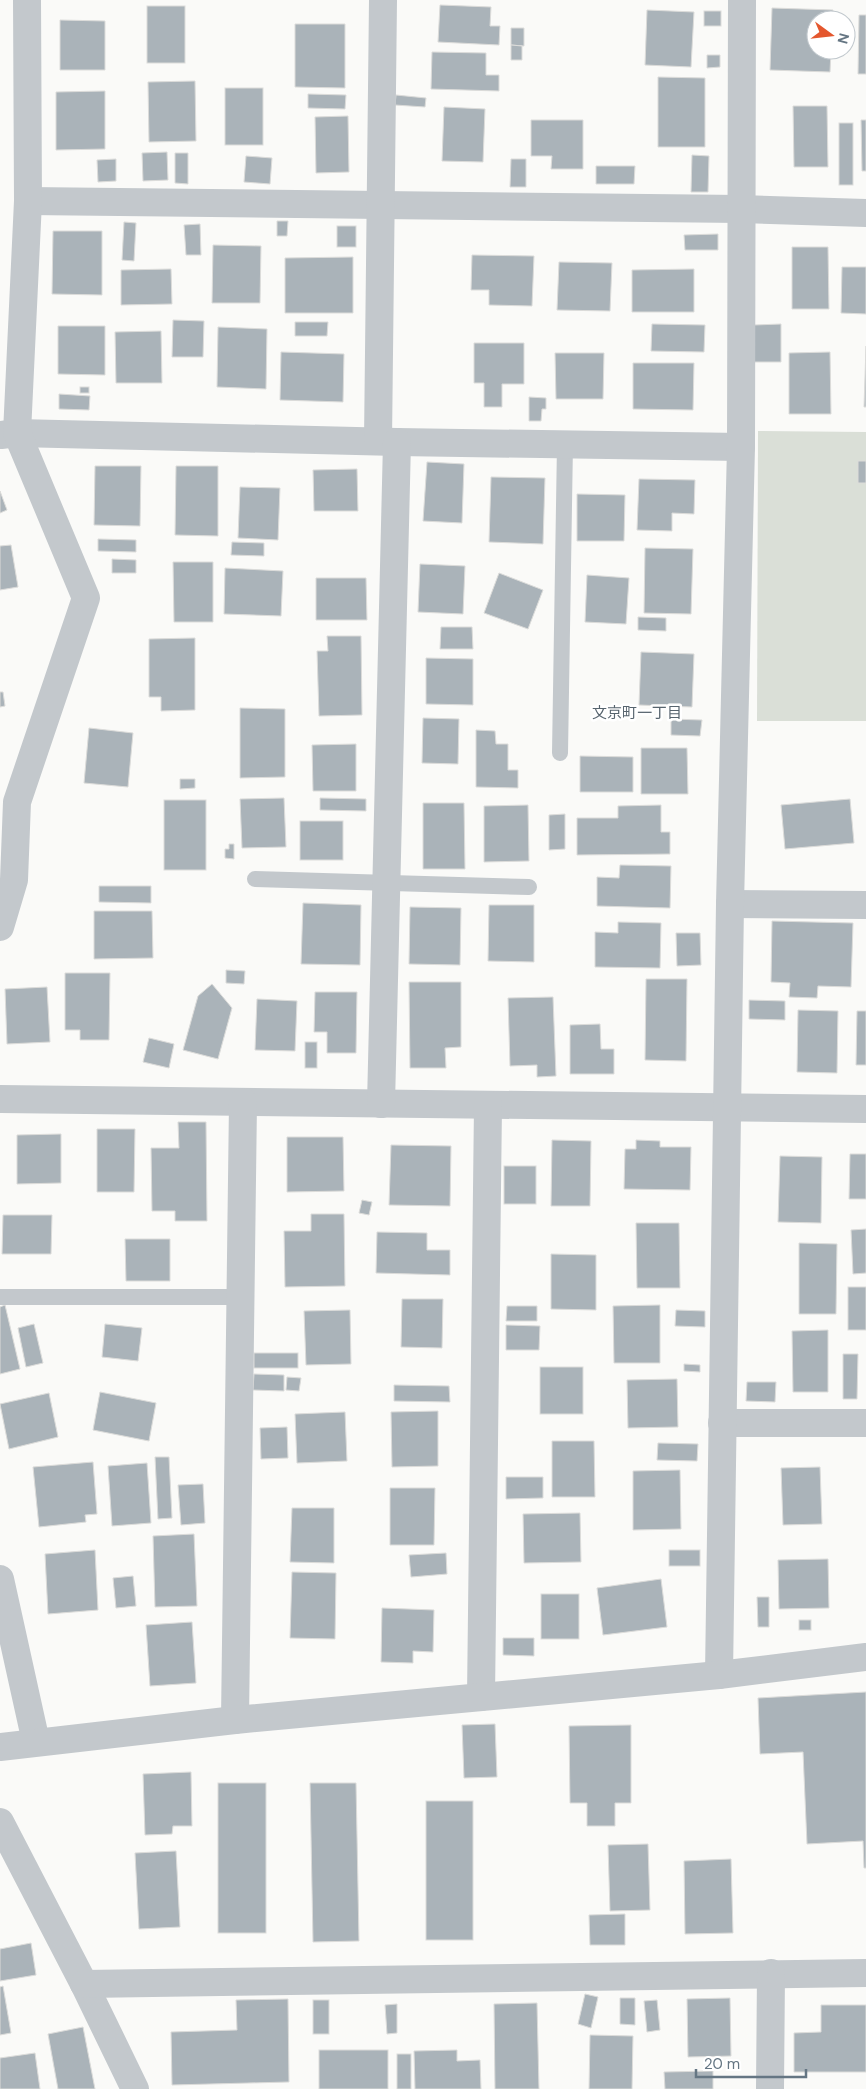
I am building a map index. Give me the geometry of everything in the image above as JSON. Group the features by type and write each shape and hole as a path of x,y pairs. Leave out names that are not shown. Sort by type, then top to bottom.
{"street":[{"path":"0,927 14,880 17,802 86,598 8,434 28,201 27,0"},
{"path":"381,1104 386,884 387,442 380,206 383,0"},
{"path":"719,1675 730,904 741,447 742,0"},
{"path":"28,201 741,209 866,213"},
{"path":"8,434 741,447"},
{"path":"730,904 866,905"},
{"path":"0,1099 866,1109"},
{"path":"235,1720 243,1102"},
{"path":"481,1696 488,1105"},
{"path":"722,1423 866,1423"},
{"path":"0,1579 36,1742"},
{"path":"0,1747 235,1720 719,1675 866,1656"},
{"path":"0,1822 84,1984 135,2089"},
{"path":"770,2089 771,1973"},
{"path":"84,1984 866,1973"}],"lane":[{"path":"560,753 564,444"},
{"path":"255,879 529,887"},
{"path":"0,1297 241,1297"}],"shaded area":[{"path":"758,431 866,432 866,721 757,721"}],"building":[{"path":"440,5 491,7 490,26 500,26 499,45 438,42"},
{"path":"147,6 185,6 185,63 147,63"},
{"path":"772,8 833,10 806,10 806,60 831,60 830,72 770,70"},
{"path":"647,10 694,12 691,67 645,65"},
{"path":"704,11 721,11 721,26 704,26"},
{"path":"859,15 866,15 866,74 858,74"},
{"path":"60,20 105,21 105,70 60,70"},
{"path":"295,24 345,24 345,88 295,87"},
{"path":"511,28 524,28 524,46 511,45"},
{"path":"511,45 522,46 522,60 511,60"},
{"path":"432,52 486,53 486,75 499,75 499,91 431,89"},
{"path":"707,55 720,55 720,67 707,68"},
{"path":"658,77 705,78 705,147 658,147"},
{"path":"195,81 196,141 149,142 148,82"},
{"path":"225,88 263,88 263,145 225,145"},
{"path":"105,91 105,149 56,150 56,92"},
{"path":"308,94 346,95 345,109 308,108"},
{"path":"396,95 426,98 425,107 395,105"},
{"path":"793,106 827,106 828,167 794,167"},
{"path":"444,107 485,109 483,162 442,161"},
{"path":"348,116 349,172 316,173 315,117"},
{"path":"531,120 583,120 583,169 551,169 552,156 531,156"},
{"path":"861,120 866,120 866,171 862,171"},
{"path":"839,123 853,123 853,185 839,185"},
{"path":"167,152 168,180 143,181 142,153"},
{"path":"175,153 188,153 188,184 175,183"},
{"path":"692,155 709,156 708,192 691,192"},
{"path":"246,156 272,158 270,184 244,182"},
{"path":"116,159 116,181 98,182 97,160"},
{"path":"511,159 526,159 526,187 510,187"},
{"path":"596,166 635,166 634,184 596,184"},
{"path":"277,221 288,221 287,236 277,236"},
{"path":"124,222 136,223 134,261 122,260"},
{"path":"200,224 201,255 186,255 184,225"},
{"path":"337,226 356,226 356,247 337,247"},
{"path":"53,231 102,231 102,295 52,294"},
{"path":"718,234 718,250 685,250 684,235"},
{"path":"213,245 261,246 260,303 212,303"},
{"path":"792,247 828,247 829,309 792,309"},
{"path":"472,255 534,256 532,306 489,305 489,290 471,290"},
{"path":"353,257 353,313 285,313 285,258"},
{"path":"559,262 612,263 610,311 557,310"},
{"path":"842,267 866,267 866,314 841,313"},
{"path":"171,269 172,304 121,305 121,270"},
{"path":"694,269 694,312 632,312 632,270"},
{"path":"173,320 204,321 203,357 172,357"},
{"path":"295,322 328,322 327,336 295,336"},
{"path":"652,324 705,325 704,352 651,351"},
{"path":"781,324 781,362 753,362 754,325"},
{"path":"58,326 105,326 105,375 58,374"},
{"path":"218,327 267,329 266,389 217,387"},
{"path":"161,331 162,383 116,383 115,332"},
{"path":"474,343 524,343 524,384 502,384 502,407 484,407 484,383 474,383"},
{"path":"866,346 866,407 864,407"},
{"path":"281,352 344,354 343,402 280,400"},
{"path":"830,352 831,414 789,414 789,353"},
{"path":"555,353 604,353 603,399 556,399"},
{"path":"633,363 694,363 693,410 633,409"},
{"path":"80,387 89,387 89,393 80,393"},
{"path":"59,394 90,396 89,410 59,409"},
{"path":"529,397 546,398 546,409 542,409 541,421 529,421"},
{"path":"858,461 866,461 866,483 858,483"},
{"path":"427,462 464,464 462,523 423,521"},
{"path":"95,466 141,466 140,526 94,525"},
{"path":"176,466 218,466 218,536 175,535"},
{"path":"357,469 358,511 314,511 313,470"},
{"path":"491,477 545,478 543,544 489,542"},
{"path":"639,479 695,480 694,514 672,513 672,531 637,530"},
{"path":"240,487 280,488 278,540 238,538"},
{"path":"0,491 7,510 0,513"},
{"path":"577,494 625,495 624,541 577,541"},
{"path":"98,539 136,540 136,552 98,551"},
{"path":"232,542 264,543 264,556 231,555"},
{"path":"11,545 18,587 0,590 0,546"},
{"path":"645,548 693,549 691,614 644,613"},
{"path":"112,559 136,560 136,573 112,573"},
{"path":"173,562 213,562 213,622 174,622"},
{"path":"420,564 465,566 463,614 418,612"},
{"path":"225,568 283,571 281,616 224,614"},
{"path":"499,573 543,590 528,629 484,613"},
{"path":"587,575 629,578 626,624 585,622"},
{"path":"316,578 366,578 367,620 316,620"},
{"path":"638,617 666,618 666,631 638,630"},
{"path":"441,627 472,627 473,649 440,649"},
{"path":"327,636 361,636 362,715 319,716 317,651 328,651"},
{"path":"195,638 195,710 161,711 161,697 149,697 149,639"},
{"path":"641,652 694,654 692,707 639,705"},
{"path":"426,658 473,659 473,705 426,704"},
{"path":"0,692 3,692 5,706 0,707"},
{"path":"240,708 285,709 285,777 240,778"},
{"path":"423,718 459,719 458,764 422,763"},
{"path":"671,719 702,720 700,736 671,735"},
{"path":"89,728 133,733 128,787 84,783"},
{"path":"476,730 495,731 496,744 508,744 508,770 518,770 518,788 476,787"},
{"path":"356,744 356,791 313,791 312,745"},
{"path":"641,748 687,748 688,794 641,794"},
{"path":"580,756 633,757 633,792 580,792"},
{"path":"180,779 195,779 195,788 180,789"},
{"path":"284,798 286,847 242,848 240,799"},
{"path":"320,798 366,799 366,811 320,810"},
{"path":"850,799 854,843 785,849 781,805"},
{"path":"164,800 206,800 206,870 164,870"},
{"path":"423,803 464,803 465,869 423,869"},
{"path":"528,805 529,861 484,862 484,806"},
{"path":"661,805 661,832 670,832 670,854 577,855 577,818 618,818 618,806"},
{"path":"565,814 565,849 549,850 549,815"},
{"path":"300,821 343,821 343,860 300,860"},
{"path":"229,844 234,844 234,859 225,858 225,849 229,849"},
{"path":"620,865 671,866 670,908 597,906 597,877 619,878"},
{"path":"99,886 151,886 151,903 99,902"},
{"path":"303,903 361,905 360,965 301,964"},
{"path":"489,905 534,905 534,962 488,961"},
{"path":"410,907 461,908 460,965 409,964"},
{"path":"94,911 152,911 153,958 94,959"},
{"path":"772,921 853,923 851,987 818,986 817,998 789,997 790,983 771,982"},
{"path":"618,922 661,923 660,968 595,967 595,932 618,933"},
{"path":"676,933 700,933 701,965 677,966"},
{"path":"226,970 245,971 244,984 226,983"},
{"path":"65,973 110,973 109,1040 80,1040 80,1030 65,1030"},
{"path":"646,979 687,979 686,1061 645,1060"},
{"path":"409,982 461,982 461,1047 445,1048 446,1068 410,1068"},
{"path":"212,984 232,1008 218,1059 183,1050 198,996"},
{"path":"47,987 50,1042 7,1044 5,989"},
{"path":"315,992 357,992 356,1053 327,1053 327,1032 314,1032"},
{"path":"553,997 556,1076 537,1077 537,1065 510,1066 508,998"},
{"path":"257,999 297,1001 295,1051 255,1050"},
{"path":"749,1000 785,1001 785,1020 749,1019"},
{"path":"798,1010 838,1011 837,1073 797,1072"},
{"path":"857,1011 866,1011 866,1065 856,1065"},
{"path":"600,1024 601,1049 614,1049 614,1074 570,1074 570,1025"},
{"path":"149,1038 174,1044 169,1068 143,1062"},
{"path":"305,1042 317,1042 317,1068 305,1068"},
{"path":"178,1122 206,1122 207,1221 175,1221 175,1211 152,1211 151,1148 179,1148"},
{"path":"97,1129 135,1129 134,1192 97,1192"},
{"path":"61,1134 61,1183 17,1184 17,1135"},
{"path":"287,1137 343,1137 344,1191 287,1192"},
{"path":"552,1140 591,1141 590,1206 551,1206"},
{"path":"636,1140 660,1141 660,1147 691,1147 690,1190 624,1189 625,1149 636,1149"},
{"path":"391,1145 451,1146 450,1206 389,1205"},
{"path":"850,1154 866,1154 866,1199 849,1199"},
{"path":"780,1156 822,1157 821,1223 778,1222"},
{"path":"504,1166 536,1166 536,1204 504,1204"},
{"path":"362,1200 372,1202 369,1215 359,1213"},
{"path":"311,1214 344,1214 345,1286 285,1287 284,1231 311,1231"},
{"path":"3,1215 52,1215 51,1254 2,1254"},
{"path":"636,1223 679,1223 680,1288 637,1288"},
{"path":"866,1229 866,1273 853,1274 851,1230"},
{"path":"377,1232 427,1233 427,1250 450,1250 450,1275 376,1273"},
{"path":"125,1239 170,1239 170,1281 126,1281"},
{"path":"799,1243 837,1244 836,1314 799,1314"},
{"path":"551,1254 596,1255 596,1310 551,1309"},
{"path":"848,1287 866,1287 866,1330 848,1330"},
{"path":"402,1299 443,1299 442,1348 401,1347"},
{"path":"5,1305 20,1369 0,1374 0,1307"},
{"path":"660,1305 660,1363 614,1363 613,1306"},
{"path":"507,1306 537,1306 537,1321 506,1321"},
{"path":"350,1310 351,1364 306,1365 304,1311"},
{"path":"676,1310 705,1311 705,1327 675,1326"},
{"path":"34,1324 43,1363 26,1367 18,1328"},
{"path":"105,1324 142,1328 138,1361 102,1357"},
{"path":"506,1325 540,1326 539,1350 506,1350"},
{"path":"828,1330 828,1392 793,1392 792,1331"},
{"path":"254,1353 298,1353 298,1368 254,1368"},
{"path":"843,1354 858,1354 857,1399 843,1399"},
{"path":"684,1364 700,1365 700,1372 684,1371"},
{"path":"540,1367 583,1367 583,1414 540,1414"},
{"path":"254,1374 284,1375 284,1391 253,1390"},
{"path":"287,1377 301,1378 299,1391 286,1390"},
{"path":"677,1379 678,1427 628,1428 627,1380"},
{"path":"747,1382 776,1382 775,1402 746,1401"},
{"path":"394,1385 449,1386 450,1402 394,1401"},
{"path":"100,1392 156,1403 149,1441 93,1430"},
{"path":"49,1393 58,1437 9,1449 0,1404"},
{"path":"438,1411 438,1466 392,1467 391,1412"},
{"path":"345,1412 347,1461 297,1463 295,1414"},
{"path":"287,1427 288,1458 261,1459 260,1428"},
{"path":"552,1441 594,1441 595,1497 552,1497"},
{"path":"658,1443 698,1444 697,1461 657,1460"},
{"path":"155,1457 169,1457 172,1518 158,1519"},
{"path":"93,1462 97,1514 85,1515 86,1522 39,1527 33,1467"},
{"path":"147,1463 151,1523 112,1526 108,1466"},
{"path":"820,1467 822,1524 783,1525 781,1468"},
{"path":"680,1470 681,1529 633,1530 633,1471"},
{"path":"506,1477 543,1477 543,1498 506,1499"},
{"path":"203,1484 205,1523 181,1525 178,1485"},
{"path":"390,1488 435,1488 434,1545 390,1545"},
{"path":"292,1508 334,1508 334,1563 290,1562"},
{"path":"580,1513 581,1562 524,1563 523,1514"},
{"path":"194,1534 197,1606 155,1607 153,1536"},
{"path":"95,1550 98,1610 48,1614 45,1554"},
{"path":"669,1550 700,1550 700,1566 669,1566"},
{"path":"446,1553 447,1574 411,1577 409,1555"},
{"path":"828,1559 829,1608 779,1609 778,1560"},
{"path":"292,1572 336,1573 335,1639 290,1638"},
{"path":"133,1576 136,1606 116,1608 113,1578"},
{"path":"661,1579 667,1627 603,1635 597,1588"},
{"path":"541,1594 579,1594 579,1639 541,1639"},
{"path":"757,1597 769,1597 769,1627 758,1627"},
{"path":"382,1608 434,1610 433,1652 413,1651 413,1663 381,1662"},
{"path":"799,1620 811,1620 811,1630 799,1630"},
{"path":"192,1622 196,1683 150,1686 146,1625"},
{"path":"503,1638 534,1638 534,1656 503,1655"},
{"path":"866,1692 866,1868 864,1868 863,1841 807,1844 803,1752 760,1754 758,1698"},
{"path":"495,1724 497,1777 464,1778 462,1725"},
{"path":"631,1725 631,1803 615,1803 615,1826 587,1826 587,1803 570,1803 569,1726"},
{"path":"191,1772 192,1826 173,1826 172,1834 145,1835 143,1774"},
{"path":"218,1783 266,1783 266,1933 218,1933"},
{"path":"310,1783 356,1783 359,1941 313,1942"},
{"path":"426,1801 473,1801 473,1940 426,1940"},
{"path":"648,1844 650,1910 610,1911 608,1845"},
{"path":"176,1851 180,1927 139,1929 135,1853"},
{"path":"731,1859 733,1933 685,1934 684,1861"},
{"path":"625,1914 625,1945 590,1945 589,1915"},
{"path":"31,1943 36,1975 0,1981 0,1949"},
{"path":"3,1986 11,2033 0,2035 0,1987"},
{"path":"585,1994 598,1997 591,2028 578,2024"},
{"path":"620,1998 635,1998 635,2025 620,2024"},
{"path":"730,1998 731,2056 688,2057 687,1999"},
{"path":"288,1999 289,2082 172,2085 171,2032 237,2030 236,2000"},
{"path":"313,2000 329,2000 329,2034 313,2034"},
{"path":"657,2000 660,2030 647,2032 644,2001"},
{"path":"537,2003 539,2089 495,2089 494,2004"},
{"path":"397,2004 397,2033 387,2034 385,2005"},
{"path":"821,2005 866,2005 866,2072 794,2072 794,2033 821,2032"},
{"path":"83,2027 95,2089 58,2089 48,2034"},
{"path":"590,2035 633,2036 632,2089 589,2089"},
{"path":"319,2050 388,2050 388,2089 319,2089"},
{"path":"457,2050 457,2061 480,2060 481,2089 415,2089 414,2051"},
{"path":"35,2053 40,2089 0,2089 0,2058"},
{"path":"397,2054 411,2054 411,2089 397,2089"},
{"path":"713,2071 713,2089 665,2089 664,2072"}],"district":[{"name":"文京町一丁目","path":"637,713"}]}
